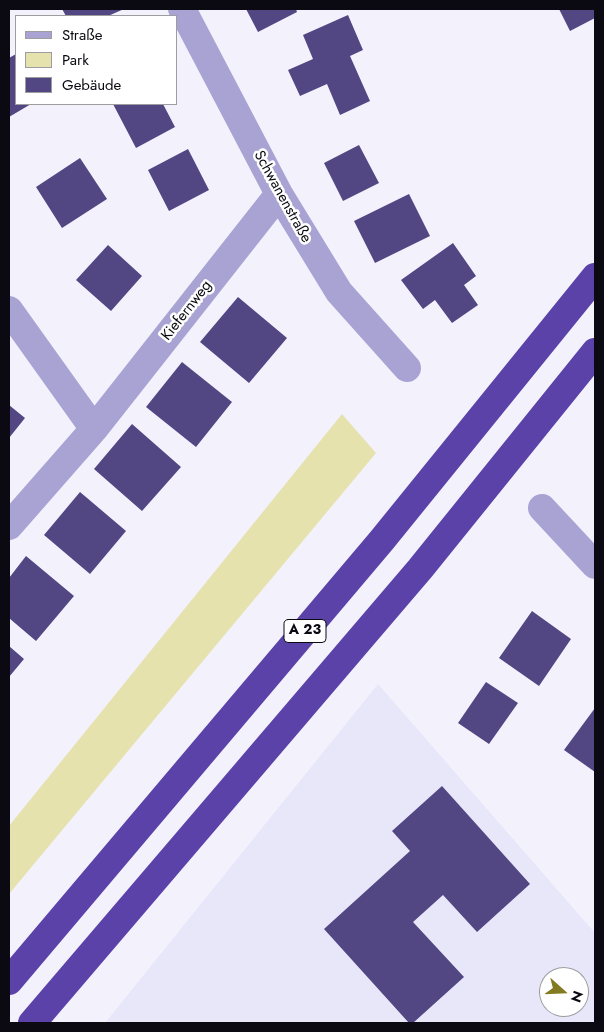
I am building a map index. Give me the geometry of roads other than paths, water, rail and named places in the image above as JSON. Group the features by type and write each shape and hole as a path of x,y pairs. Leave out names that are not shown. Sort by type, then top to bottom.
{"highway":[{"name":"A 23","path":"9,981 382,540 595,277"},
{"path":"32,1023 420,570 595,352"}],"street":[{"name":"Schwanenstraße","path":"182,9 278,194 339,292 407,368"},
{"name":"Kiefernweg","path":"9,526 94,429 278,194"},
{"path":"9,310 94,429"},
{"path":"542,508 595,565"}]}
